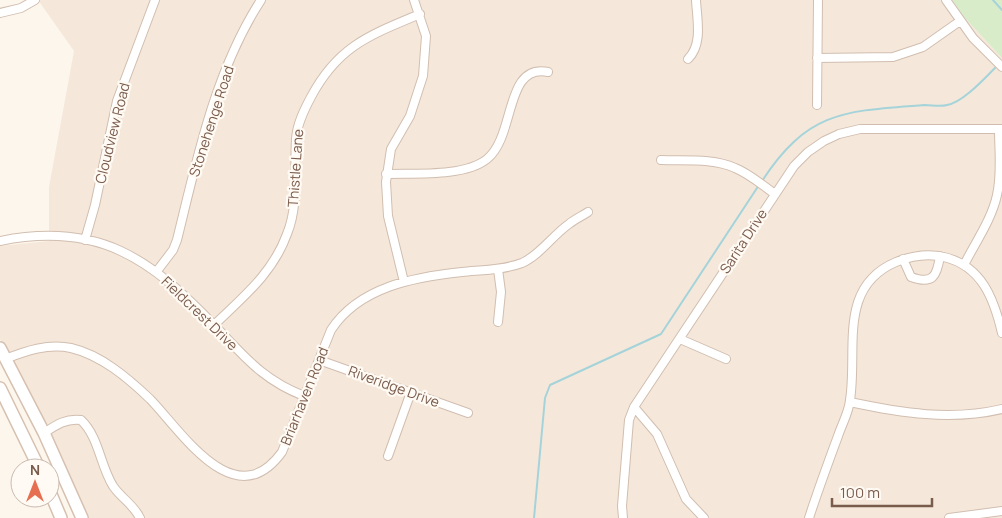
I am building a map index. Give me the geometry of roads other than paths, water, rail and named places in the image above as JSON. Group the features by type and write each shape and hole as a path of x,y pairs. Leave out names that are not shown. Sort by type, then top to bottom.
{"main road":[{"path":"2,353 44,433 82,518"},
{"path":"0,388 34,458"}],"street":[{"path":"0,14 21,8 35,0"},
{"name":"Cloudview Road","path":"85,240 95,205 117,101 155,0"},
{"name":"Stonehenge Road","path":"157,271 173,250 177,240 198,152 228,66 261,0"},
{"path":"404,282 388,216 386,174 391,148 410,116 423,76 427,46 420,14 414,0"},
{"path":"688,60 693,54 698,40 696,0"},
{"path":"817,105 818,0"},
{"path":"946,0 960,21 1002,67"},
{"name":"Thistle Lane","path":"214,325 259,282 278,257 288,232 294,204 296,136 299,121 318,84 333,63 356,43 420,14"},
{"path":"817,58 893,57 923,47 960,21"},
{"path":"386,174 460,171 475,167 487,159 503,138 517,87 522,79 534,71 548,72"},
{"name":"Sarita Drive","path":"623,518 622,506 629,420 634,407 680,338 771,192 794,166 808,152 824,141 848,131 870,129 1000,129"},
{"path":"964,265 992,212 997,195 1000,168 1000,129"},
{"path":"661,160 718,162 734,167 750,176 771,192"},
{"name":"Briarhaven Road","path":"2,353 45,346 70,348 97,357 149,399 199,454 214,466 237,476 259,472 275,462 282,452 331,330 340,316 370,294 404,282 452,273 498,269 524,262 569,224 588,212"},
{"name":"Fieldcrest Drive","path":"0,242 37,236 85,240 121,251 157,271 188,298 265,376 304,396"},
{"path":"810,518 850,402 853,321 857,301 875,276 886,266 903,259 931,255 940,256 964,265 986,286 999,306 1002,333"},
{"path":"903,259 912,277 920,280 931,279 937,273 940,256"},
{"path":"498,269 501,292 498,322"},
{"path":"680,338 726,359"},
{"name":"Riveridge Drive","path":"320,360 468,413"},
{"path":"388,456 410,392"},
{"path":"850,402 929,416 981,414 1002,409"},
{"path":"634,407 657,434 686,499 704,518"},
{"path":"44,433 62,422 72,419 81,420 92,434 112,485 137,512 140,518"},
{"path":"949,518 1002,511"}],"waterway":[{"path":"993,0 1002,10"},
{"path":"762,181 779,158 796,140 813,127 831,119 872,109 924,105 942,106 953,103 972,90 995,68"},
{"path":"534,518 545,398 550,385 661,334 759,185"}]}
